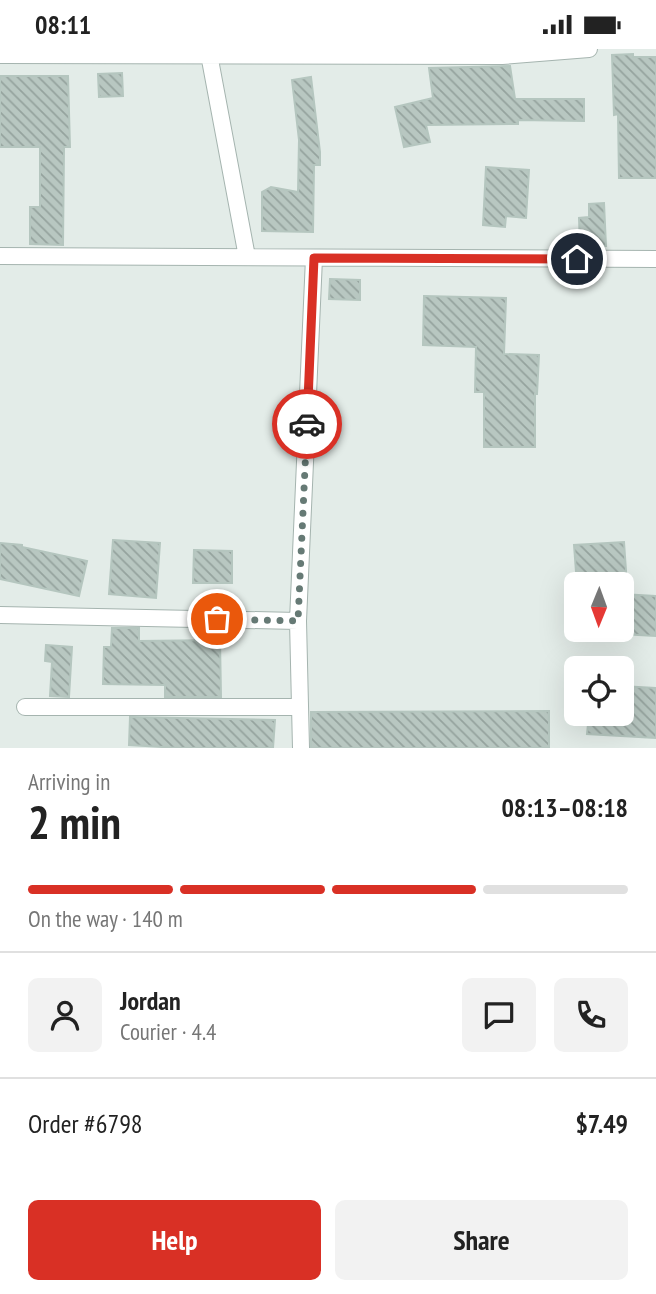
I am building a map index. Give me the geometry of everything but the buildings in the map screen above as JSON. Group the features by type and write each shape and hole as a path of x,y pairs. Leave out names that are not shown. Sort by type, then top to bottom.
{"street":[{"path":"0,55 208,52 502,57 589,49"},
{"path":"208,52 247,257"},
{"path":"0,256 656,259"},
{"path":"301,748 298,621 314,258"},
{"path":"0,615 298,621"},
{"path":"25,707 300,707"}],"way so far":[{"path":"217,619 298,621 307,424"}],"route":[{"path":"307,424 314,258 577,259"}]}
